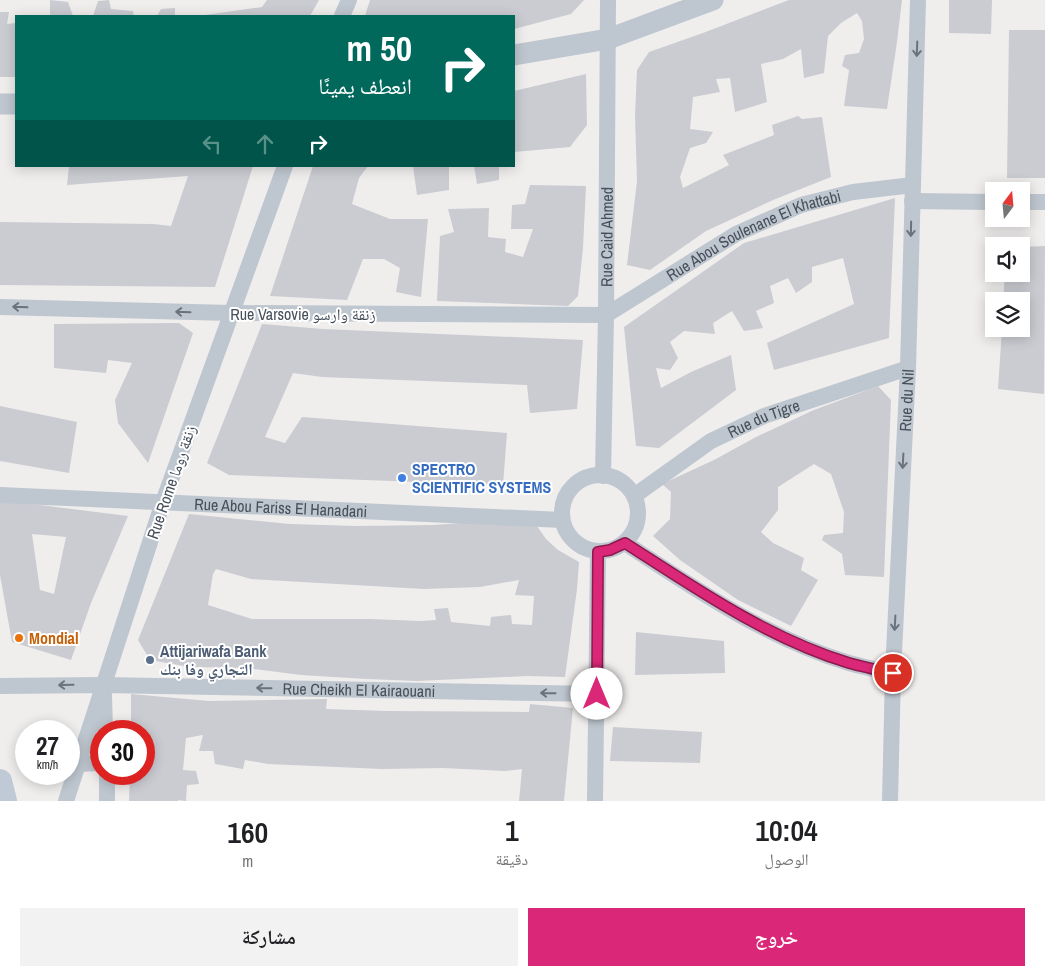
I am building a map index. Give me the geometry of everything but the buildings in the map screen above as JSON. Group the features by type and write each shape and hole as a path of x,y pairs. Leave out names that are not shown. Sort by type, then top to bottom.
{"main road":[{"path":"0,781 5,801"}],"street":[{"path":"342,15 349,0"},
{"name":"Rue Caid Ahmed","path":"602,476 606,315 608,0"},
{"path":"515,55 608,38 713,0"},
{"name":"Rue du Nil","path":"890,801 893,673 908,368 918,0"},
{"path":"0,104 15,104"},
{"name":"Rue Rome زنقة روما","path":"80,755 163,502 285,167"},
{"name":"Rue Abou Soulenane El Khattabi","path":"606,315 736,234 801,205 852,192 912,193 985,201"},
{"path":"1030,202 1045,202"},
{"name":"Rue Varsovie زنقة وارسو","path":"0,306 231,314 606,315"},
{"name":"Rue du Tigre","path":"634,496 711,441 764,416 908,368"},
{"path":"602,476 621,482 634,496 638,508 637,520 633,533 625,543 610,550 598,552 586,549 575,542 566,532 562,520 563,503 571,488 586,478 602,476"},
{"name":"Rue Abou Fariss El Hanadani","path":"0,495 562,520"},
{"path":"625,543 698,590 757,624 802,645 848,663 893,673"},
{"path":"595,801 598,552"},
{"path":"103,685 105,720"},
{"name":"Rue Cheikh El Kairaouani","path":"0,686 103,685 597,694"},
{"name":"Rue Rome زنقة روما","path":"66,801 71,785"},
{"path":"107,785 107,801"}],"place":[{"name":"SPECTRO SCIENTIFIC SYSTEMS","path":"402,478"},
{"name":"Mondial","path":"19,638"},
{"name":"Attijariwafa Bank التجاري وفا بنك","path":"150,660"}],"route":[{"path":"597,694 598,552 610,550 625,543 698,590 757,624 802,645 848,663 893,673"}]}
